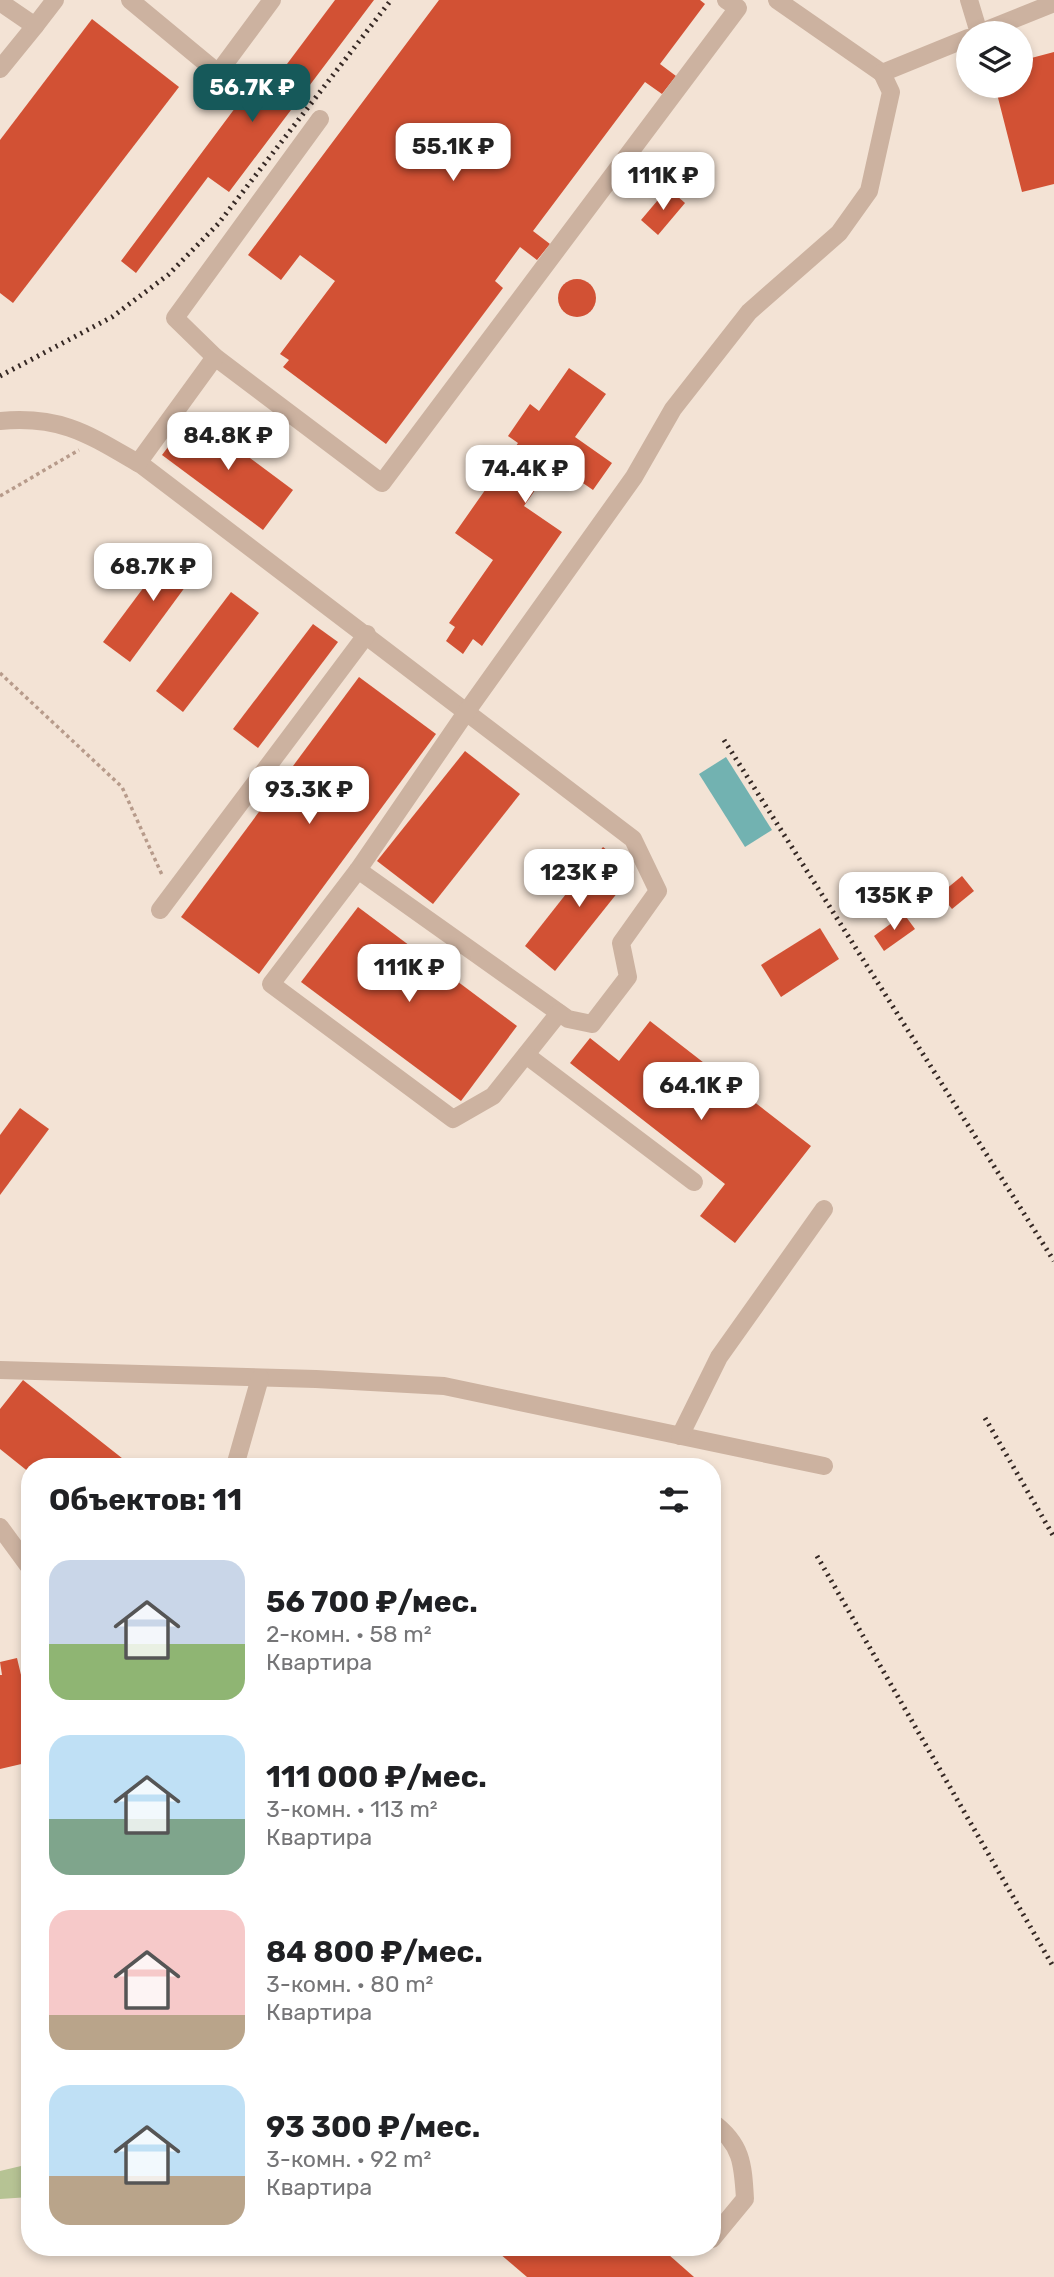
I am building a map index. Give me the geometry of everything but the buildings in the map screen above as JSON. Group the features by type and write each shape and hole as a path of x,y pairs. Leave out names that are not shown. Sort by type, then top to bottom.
{"lane":[{"path":"0,69 55,0"},
{"path":"130,0 218,73 272,0"},
{"path":"320,119 175,318 215,358 382,483 738,8 726,0"},
{"path":"559,1013 494,1096 453,1119 271,984 358,870 467,711 634,477 673,410 749,312 839,233 869,191 891,92 883,73 777,0"},
{"path":"969,0 975,21"},
{"path":"0,2 35,26"},
{"path":"1009,21 1054,3"},
{"path":"883,73 956,43"},
{"path":"138,463 215,358"},
{"path":"0,421 52,422 99,439 138,463 367,634 633,839 657,891 621,943 628,977 592,1024 568,1019 358,870"},
{"path":"160,910 367,634"},
{"path":"526,1055 694,1182"},
{"path":"680,1436 719,1357 824,1209"},
{"path":"0,1370 444,1386 824,1466"},
{"path":"237,1458 260,1378"},
{"path":"0,1527 21,1556"},
{"path":"721,2128 729,2134 742,2159 746,2199 721,2228"}],"path":[{"path":"0,496 99,439"},
{"path":"0,673 122,787 172,894"}],"green space":[{"path":"21,2166 21,2198 0,2199 0,2171"}],"water":[{"path":"726,757 772,830 745,847 699,774"}],"railway":[{"path":"0,376 112,317 168,275 218,224 391,0"},
{"path":"724,740 1054,1261"},
{"path":"985,1418 1054,1537"},
{"path":"817,1556 1054,1968"}]}
